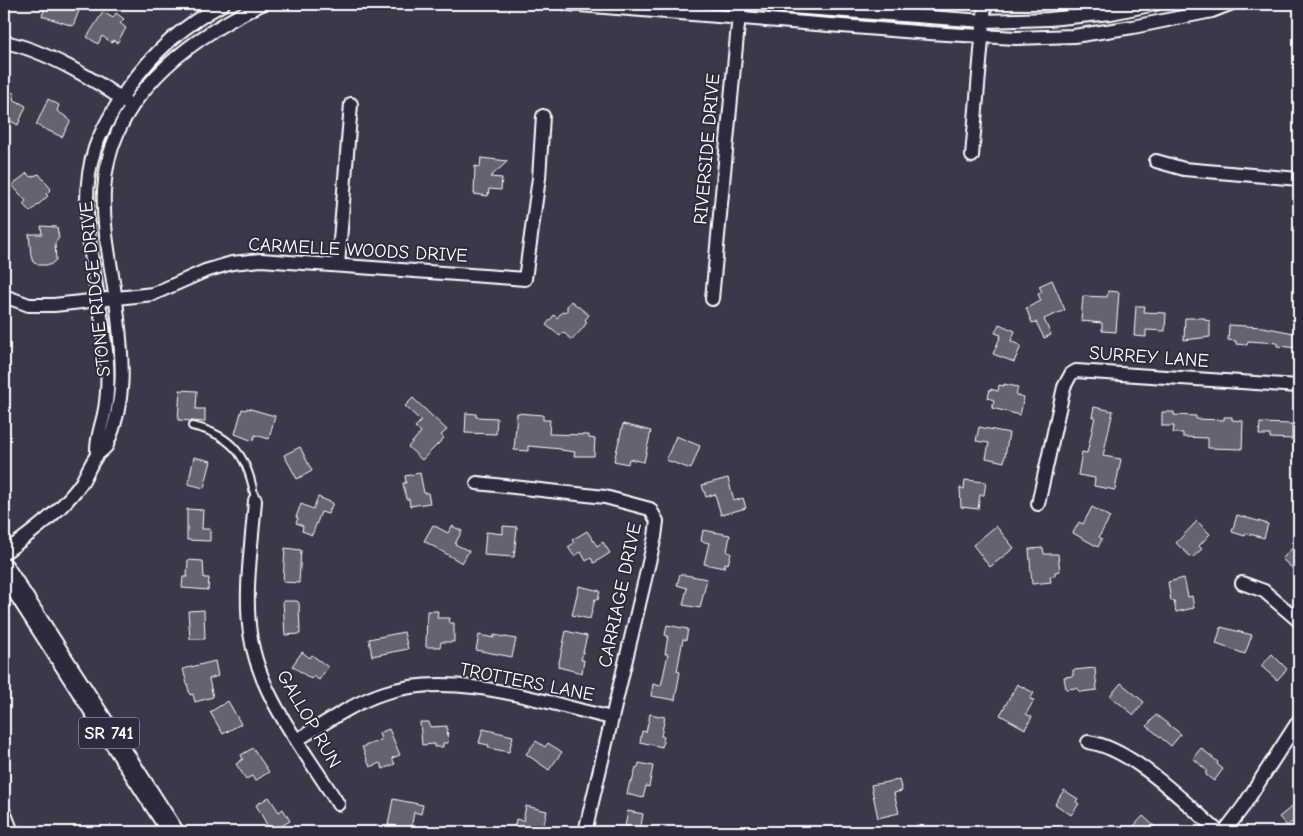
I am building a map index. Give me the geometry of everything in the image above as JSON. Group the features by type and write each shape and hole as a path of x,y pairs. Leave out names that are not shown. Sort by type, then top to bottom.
{"main road":[{"name":"SR 741","path":"4,569 173,832"}],"street":[{"name":"STONE RIDGE DRIVE","path":"97,454 96,442 104,414 108,379 106,351 97,300 88,220 88,185 95,148 108,118 140,72 164,45 192,21 222,4"},
{"path":"222,4 232,18"},
{"name":"STONE RIDGE DRIVE","path":"4,553 67,500 82,482 97,454 106,447 118,410 124,377 116,298 105,230 104,190 112,148 118,130 147,86 176,56 211,30 262,4"},
{"path":"567,4 982,37 1074,36 1212,11 1230,4"},
{"name":"RIVERSIDE DRIVE","path":"712,299 740,4"},
{"path":"749,4 984,21 1049,19 1111,13 1155,4"},
{"path":"972,156 986,4"},
{"path":"1162,4 1166,20"},
{"path":"4,42 20,45 50,56 132,107"},
{"path":"338,265 351,104"},
{"name":"CARMELLE WOODS DRIVE","path":"4,296 29,304 54,305 153,294 205,271 232,263 261,260 525,279 539,178 543,116"},
{"path":"1156,161 1184,170 1299,179"},
{"name":"SURREY LANE","path":"1038,504 1064,388 1071,374 1076,371 1299,386"},
{"name":"CARRIAGE DRIVE","path":"477,483 605,497 650,509 657,521 655,538 585,832"},
{"name":"GALLOP RUN","path":"255,500 249,584 250,633 260,672 269,694 338,804"},
{"path":"1242,583 1264,591 1299,621"},
{"name":"TROTTERS LANE","path":"297,740 369,699 400,689 423,685 472,687 612,718"},
{"path":"1224,832 1243,807 1299,720"},
{"path":"1088,742 1104,745 1132,760 1219,832"},
{"path":"4,812 12,832"}],"lane":[{"path":"192,426 216,433 239,452 250,476 255,500"}],"building":[{"path":"46,4 72,4 80,8 73,26 42,16"},
{"path":"103,12 113,18 116,13 124,19 120,23 126,28 117,43 113,40 112,43 102,36 98,44 87,37"},
{"path":"4,88 15,94 13,99 26,106 18,125 5,118 4,120"},
{"path":"48,99 59,105 57,111 68,118 70,122 62,137 36,125"},
{"path":"481,158 508,161 490,177 502,178 501,190 489,189 488,196 474,194 475,166 480,167"},
{"path":"27,173 30,177 39,174 51,189 46,194 48,196 30,212 23,204 26,201 12,185"},
{"path":"41,226 57,227 59,238 55,243 56,260 50,265 38,265 33,262 31,256 29,234 42,234"},
{"path":"1052,280 1065,310 1044,319 1051,335 1044,338 1036,322 1032,323 1026,308 1041,301 1038,294 1042,292 1039,286"},
{"path":"1108,291 1119,292 1116,332 1102,331 1102,323 1081,321 1083,296 1107,297"},
{"path":"571,301 589,315 585,320 587,322 583,328 572,340 563,332 560,336 546,325 554,315 557,318 562,312 567,311 567,306"},
{"path":"1136,306 1145,306 1144,312 1166,313 1165,331 1146,330 1146,337 1134,336"},
{"path":"1185,318 1205,318 1205,320 1210,321 1210,337 1184,340"},
{"path":"999,324 1015,331 1011,341 1021,346 1014,362 993,354 1001,335 995,333"},
{"path":"1229,325 1263,327 1299,334 1299,348 1277,346 1277,343 1248,341 1247,345 1236,344 1236,341 1228,340"},
{"path":"1004,384 1018,387 1016,395 1024,397 1020,415 992,408 994,400 988,398 990,389 998,391 999,385 1004,386"},
{"path":"180,390 197,391 196,409 205,409 205,422 178,420"},
{"path":"413,398 447,430 441,435 444,438 422,460 408,447 421,432 415,427 421,421 405,406"},
{"path":"1094,407 1113,411 1103,456 1121,459 1115,490 1094,486 1095,478 1078,475 1082,452 1087,453 1095,417 1092,417"},
{"path":"247,408 275,416 269,439 255,435 253,441 235,434 242,409 246,410"},
{"path":"1162,412 1174,412 1174,415 1196,416 1196,419 1224,420 1224,417 1232,417 1232,420 1243,421 1242,449 1208,448 1208,438 1183,437 1183,433 1173,433 1174,426 1162,426"},
{"path":"466,413 476,414 476,417 497,418 496,434 465,433"},
{"path":"517,413 543,415 543,420 550,420 549,434 589,435 589,438 595,439 594,456 574,456 575,452 528,446 528,451 514,450"},
{"path":"1260,423 1292,424 1292,439 1270,438 1270,435 1259,435"},
{"path":"623,424 651,431 644,462 629,459 628,464 614,461"},
{"path":"979,427 1009,433 1004,462 986,458 989,443 976,441"},
{"path":"676,436 700,446 691,469 666,460"},
{"path":"300,447 312,471 297,479 284,455"},
{"path":"194,457 211,461 204,488 188,484"},
{"path":"420,473 424,493 428,493 430,503 410,506 409,499 406,499 403,483 406,483 405,476"},
{"path":"728,478 734,501 743,498 746,508 721,515 715,494 706,497 702,485"},
{"path":"965,480 986,482 984,495 980,495 978,509 961,507 960,488 964,489"},
{"path":"318,497 333,503 328,514 321,512 312,535 302,531 303,526 296,523 298,518 296,517 301,504 313,509"},
{"path":"1092,507 1110,517 1099,537 1102,539 1098,547 1073,533 1079,522 1083,524"},
{"path":"187,509 203,510 202,529 210,529 210,541 187,540"},
{"path":"1237,515 1268,524 1264,538 1246,533 1245,536 1232,532"},
{"path":"1197,521 1210,534 1199,546 1202,549 1192,558 1176,543"},
{"path":"433,525 448,533 452,526 462,531 455,544 469,551 462,563 424,541"},
{"path":"503,526 517,527 514,557 484,555 486,532 503,534"},
{"path":"996,526 1014,548 990,567 973,545"},
{"path":"703,530 730,535 727,552 731,553 728,564 725,563 724,568 704,564 709,543 701,541"},
{"path":"587,531 597,546 603,542 610,553 594,563 591,558 586,561 581,552 574,556 568,547 574,543 572,540"},
{"path":"1294,546 1299,550 1299,574 1282,559"},
{"path":"285,548 301,550 299,583 283,582"},
{"path":"1043,548 1044,554 1058,554 1060,571 1055,572 1055,576 1050,576 1051,582 1032,584 1029,549"},
{"path":"188,560 203,561 204,578 209,578 208,590 182,588 183,577 187,577"},
{"path":"680,574 707,579 700,608 683,605 687,588 677,585"},
{"path":"1184,578 1188,597 1192,596 1194,608 1176,612 1174,601 1171,601 1168,582"},
{"path":"579,586 600,591 598,600 595,599 590,619 572,615"},
{"path":"283,601 297,601 299,603 300,634 285,635"},
{"path":"204,610 205,639 190,639 188,611"},
{"path":"427,611 438,611 437,618 450,618 449,623 454,623 454,642 441,642 440,647 426,647"},
{"path":"667,625 688,629 686,640 683,639 677,671 680,672 675,700 651,696 653,684 661,686 668,654 665,654 668,636 665,635"},
{"path":"1221,627 1252,635 1245,654 1216,644"},
{"path":"566,631 587,636 581,660 584,660 582,673 558,667"},
{"path":"404,632 408,649 372,656 369,639"},
{"path":"479,635 494,638 494,635 516,639 512,657 476,650"},
{"path":"302,652 310,658 312,655 328,667 319,680 313,676 311,679 292,666"},
{"path":"1272,654 1287,669 1277,680 1261,666"},
{"path":"215,661 218,676 209,679 213,697 195,702 193,694 190,695 183,669"},
{"path":"1095,668 1097,690 1080,692 1076,688 1066,689 1064,677 1073,676 1073,670"},
{"path":"1121,683 1144,702 1134,715 1110,696"},
{"path":"1017,684 1034,693 1030,699 1034,700 1026,714 1032,717 1025,729 1000,715"},
{"path":"228,701 241,724 223,734 210,712"},
{"path":"650,714 665,717 661,736 664,737 662,747 640,742 642,731 646,732"},
{"path":"1156,715 1181,734 1171,746 1147,726"},
{"path":"420,722 429,722 430,727 447,726 448,743 443,743 443,747 434,747 434,744 422,745"},
{"path":"389,729 400,755 392,758 395,764 383,769 380,763 370,767 362,747 381,740 379,733"},
{"path":"483,729 513,736 509,752 488,748 489,745 479,743"},
{"path":"536,741 545,747 548,743 562,752 549,770 526,754"},
{"path":"253,748 269,772 255,781 252,776 246,779 236,764 243,759 241,755"},
{"path":"1201,748 1218,762 1217,764 1223,769 1214,781 1206,775 1206,770 1193,758"},
{"path":"639,763 653,766 649,787 646,786 643,798 627,794 630,781 632,782"},
{"path":"899,780 902,791 894,793 899,813 878,818 871,785"},
{"path":"1064,790 1078,799 1076,802 1079,804 1071,815 1055,804"},
{"path":"269,797 279,812 283,809 290,821 271,832 256,805"},
{"path":"393,799 423,805 421,814 414,812 411,829 388,825"},
{"path":"1299,801 1299,817 1287,826 1279,817"},
{"path":"526,806 547,811 542,832 520,832 520,830 514,829 516,819 523,821"},
{"path":"628,811 643,814 640,832 624,832"},
{"path":"1143,816 1161,832 1137,832 1132,828"}]}
